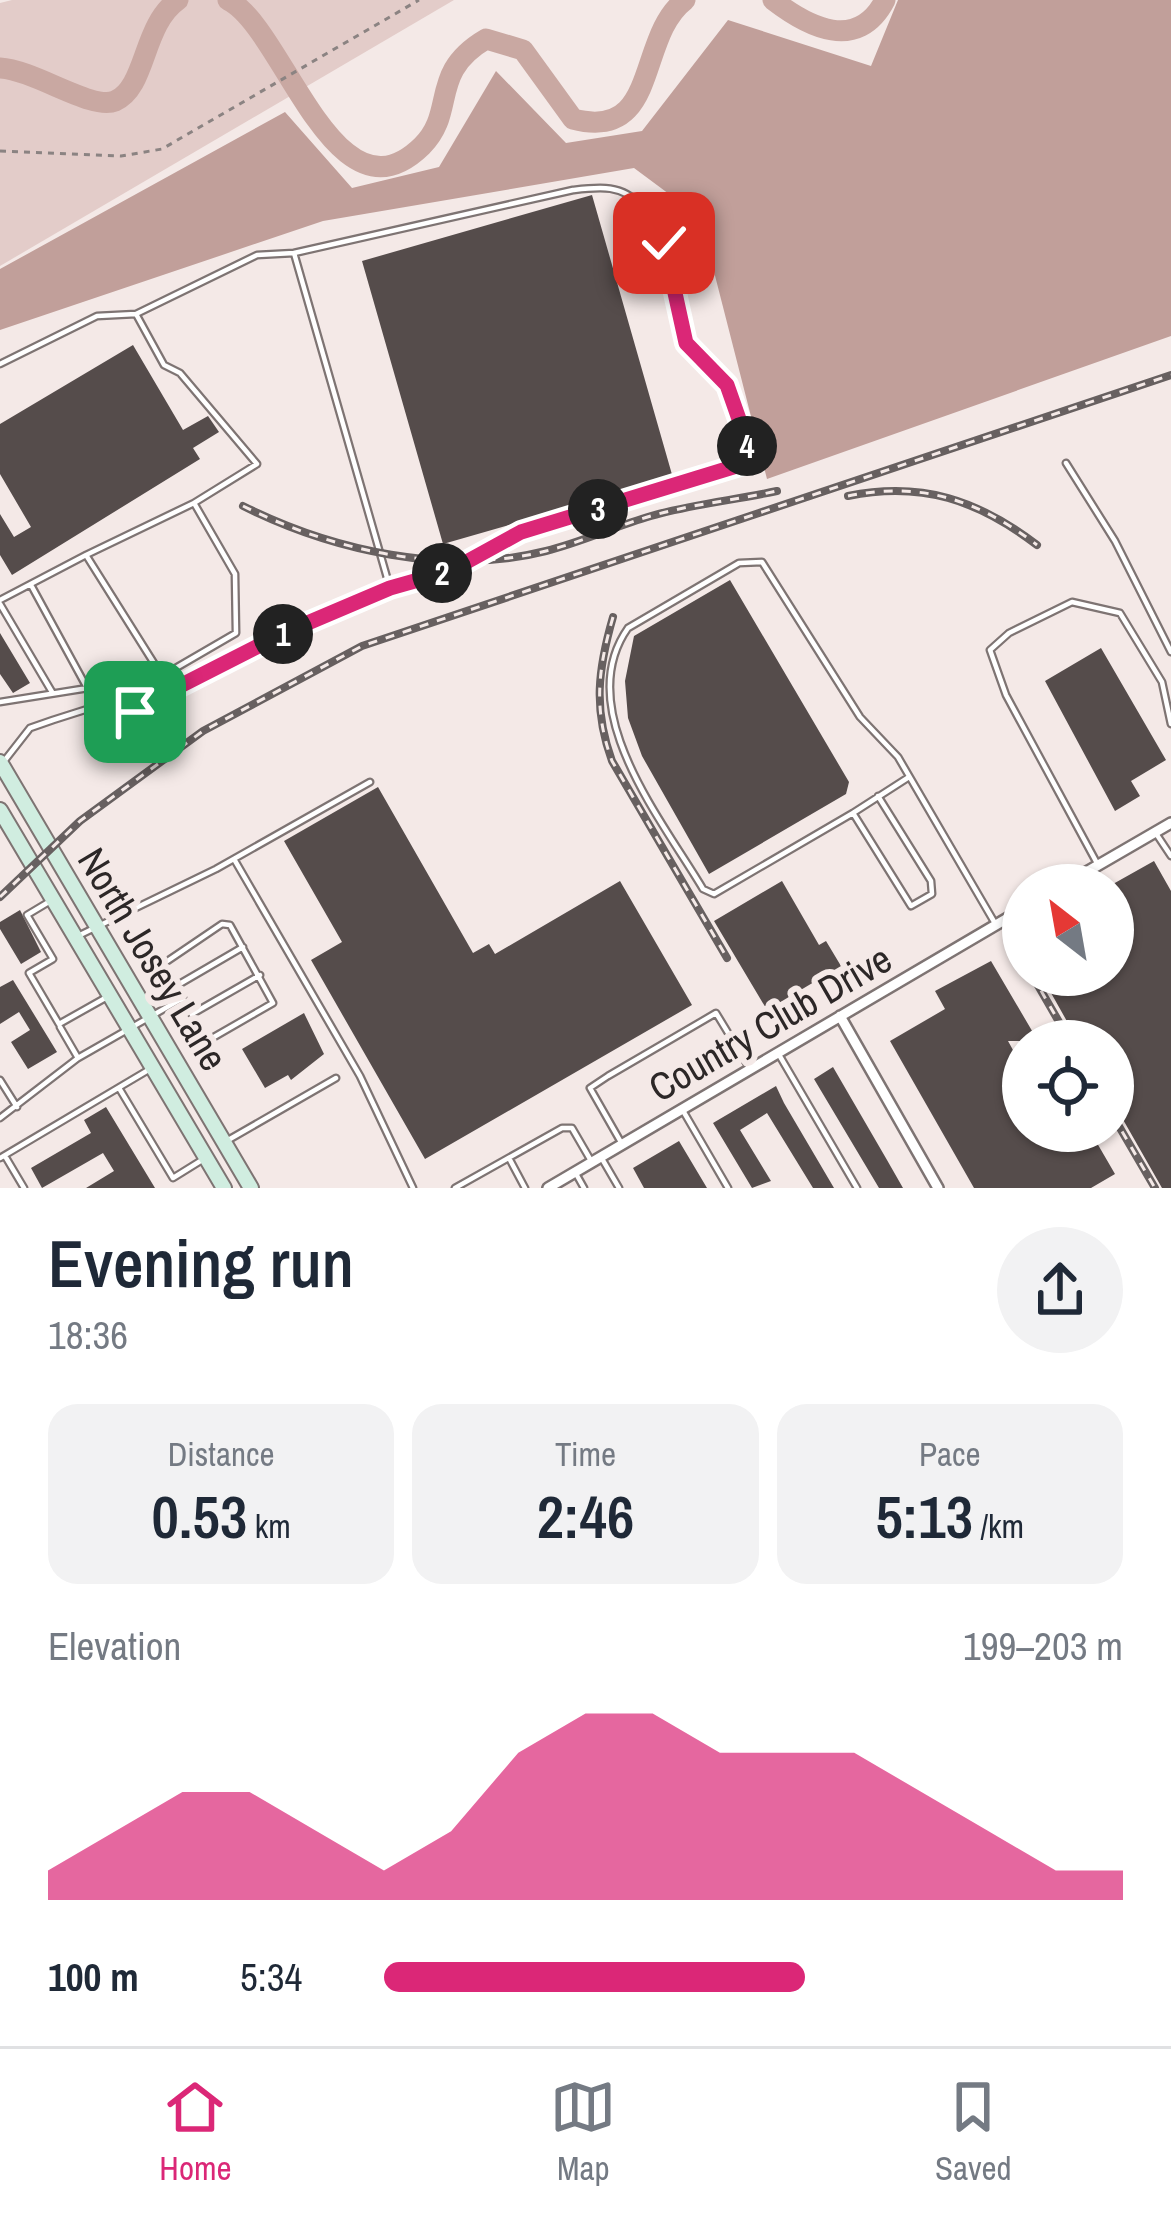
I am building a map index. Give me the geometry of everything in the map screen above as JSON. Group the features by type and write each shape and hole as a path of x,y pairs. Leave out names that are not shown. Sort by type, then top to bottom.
{"main road":[{"name":"North Josey Lane","path":"1,764 250,1188"},
{"name":"North Josey Lane","path":"0,810 224,1188"}],"street":[{"path":"1100,864 1171,823"},
{"name":"Country Club Drive","path":"548,1188 1002,922"},
{"path":"840,1016 938,1188"}],"lane":[{"path":"0,364 97,316 136,314 257,255 294,253 605,186 640,204 664,243 686,343 727,385 746,439 743,464 521,532 450,571 390,588 284,633 176,688 127,700 88,688 0,702"},
{"path":"294,253 390,588"},
{"path":"52,692 0,602 194,503 257,464 179,373 164,364 136,314"},
{"path":"1066,463 1115,541 1171,652"},
{"path":"86,555 162,676 236,633 235,574 194,503"},
{"path":"909,777 714,894 703,889 623,752 612,702 617,643 628,628 740,563 762,562 860,717 909,777 997,925"},
{"path":"30,584 97,706"},
{"path":"1097,864 1006,695 990,650 1009,633 1072,602 1120,613 1162,682 1171,724"},
{"path":"1,764 30,728 97,706 155,709 176,688"},
{"path":"75,938 234,859 370,782"},
{"path":"853,813 904,902 911,906 932,894 931,881 878,796"},
{"path":"1155,832 1171,856"},
{"path":"234,859 360,1076 413,1188"},
{"path":"52,900 27,915 53,959 29,973 78,1058"},
{"path":"222,924 230,925 260,975 273,1003 207,1040 165,958 222,924"},
{"path":"176,986 243,947"},
{"path":"192,1014 260,975"},
{"path":"59,1024 108,996"},
{"path":"0,1118 78,1058 183,998"},
{"path":"622,1144 590,1088 608,1076 716,1013 750,1069"},
{"path":"778,1052 856,1188"},
{"path":"24,1188 2,1157 150,1069"},
{"path":"119,1088 172,1178 224,1142 336,1078"},
{"path":"0,1081 17,1107"},
{"path":"682,1109 728,1188"},
{"path":"455,1188 562,1128 572,1128 619,1188"},
{"path":"508,1158 525,1188"},
{"path":"574,1172 584,1188"}],"path":[{"path":"0,151 145,154 418,0"}],"shaded area":[{"path":"454,0 0,266 0,3"},
{"path":"898,0 1171,0 1171,336 767,479 700,217 634,168 323,221 0,330 0,269 285,112 352,188 439,167 496,71 566,143 642,131 728,20 871,66"}],"building":[{"path":"592,195 673,478 443,544 362,261"},
{"path":"133,345 183,430 208,416 219,432 193,448 200,459 12,575 0,555 0,514 14,537 31,527 0,474 0,424"},
{"path":"730,580 849,782 846,794 709,874 642,756 628,718 625,681 634,636"},
{"path":"0,633 30,683 13,693 0,674"},
{"path":"1101,648 1166,760 1131,781 1140,796 1115,811 1045,681"},
{"path":"378,787 473,953 489,944 495,954 620,881 692,1005 425,1159 311,960 342,942 284,841"},
{"path":"1154,861 1171,891 1171,1188 1162,1188 1134,1139 1134,1020 1066,1020 1053,996 1134,996 1134,872"},
{"path":"782,881 819,945 826,941 841,966 767,1010 714,921"},
{"path":"20,910 41,952 21,964 0,929 0,922"},
{"path":"991,961 1002,980 1002,996 1012,996 1026,1020 1002,1020 1002,1152 1102,1152 1115,1174 1091,1188 974,1188 890,1041 945,1009 935,991"},
{"path":"13,980 57,1052 28,1069 11,1042 30,1030 19,1012 0,1024 0,987"},
{"path":"304,1013 324,1054 291,1080 288,1075 265,1088 242,1049"},
{"path":"833,1067 903,1188 879,1188 814,1079"},
{"path":"776,1086 834,1188 813,1188 767,1113 740,1130 771,1181 752,1188 713,1123"},
{"path":"106,1107 155,1188 86,1188 114,1171 103,1153 42,1188 31,1168 91,1133 84,1120"},
{"path":"679,1141 707,1188 644,1188 633,1168"}],"waterway":[{"path":"0,68 92,100 115,101 133,83 157,24 178,0"},
{"path":"228,0 249,18 337,144 363,163 391,165 422,146 432,133 456,65 486,39 523,50 573,119 601,122 620,115 634,101 659,37 685,0"},
{"path":"773,0 801,19 832,30 861,26 885,0"}],"railway":[{"path":"0,897 80,821 203,731 362,646 1171,375"},
{"path":"243,506 352,547 430,560 470,561 546,551 667,512 777,491"},
{"path":"848,496 900,491 948,498 993,516 1037,545"},
{"path":"613,617 600,689 602,724 612,761 727,958"},
{"path":"1044,996 1058,1020"},
{"path":"1134,1152 1155,1188"}],"route":[{"path":"135,712 155,709 176,688 284,633 390,588 450,571 521,532 743,464 748,453 746,439 727,385 686,343 664,243"}]}
